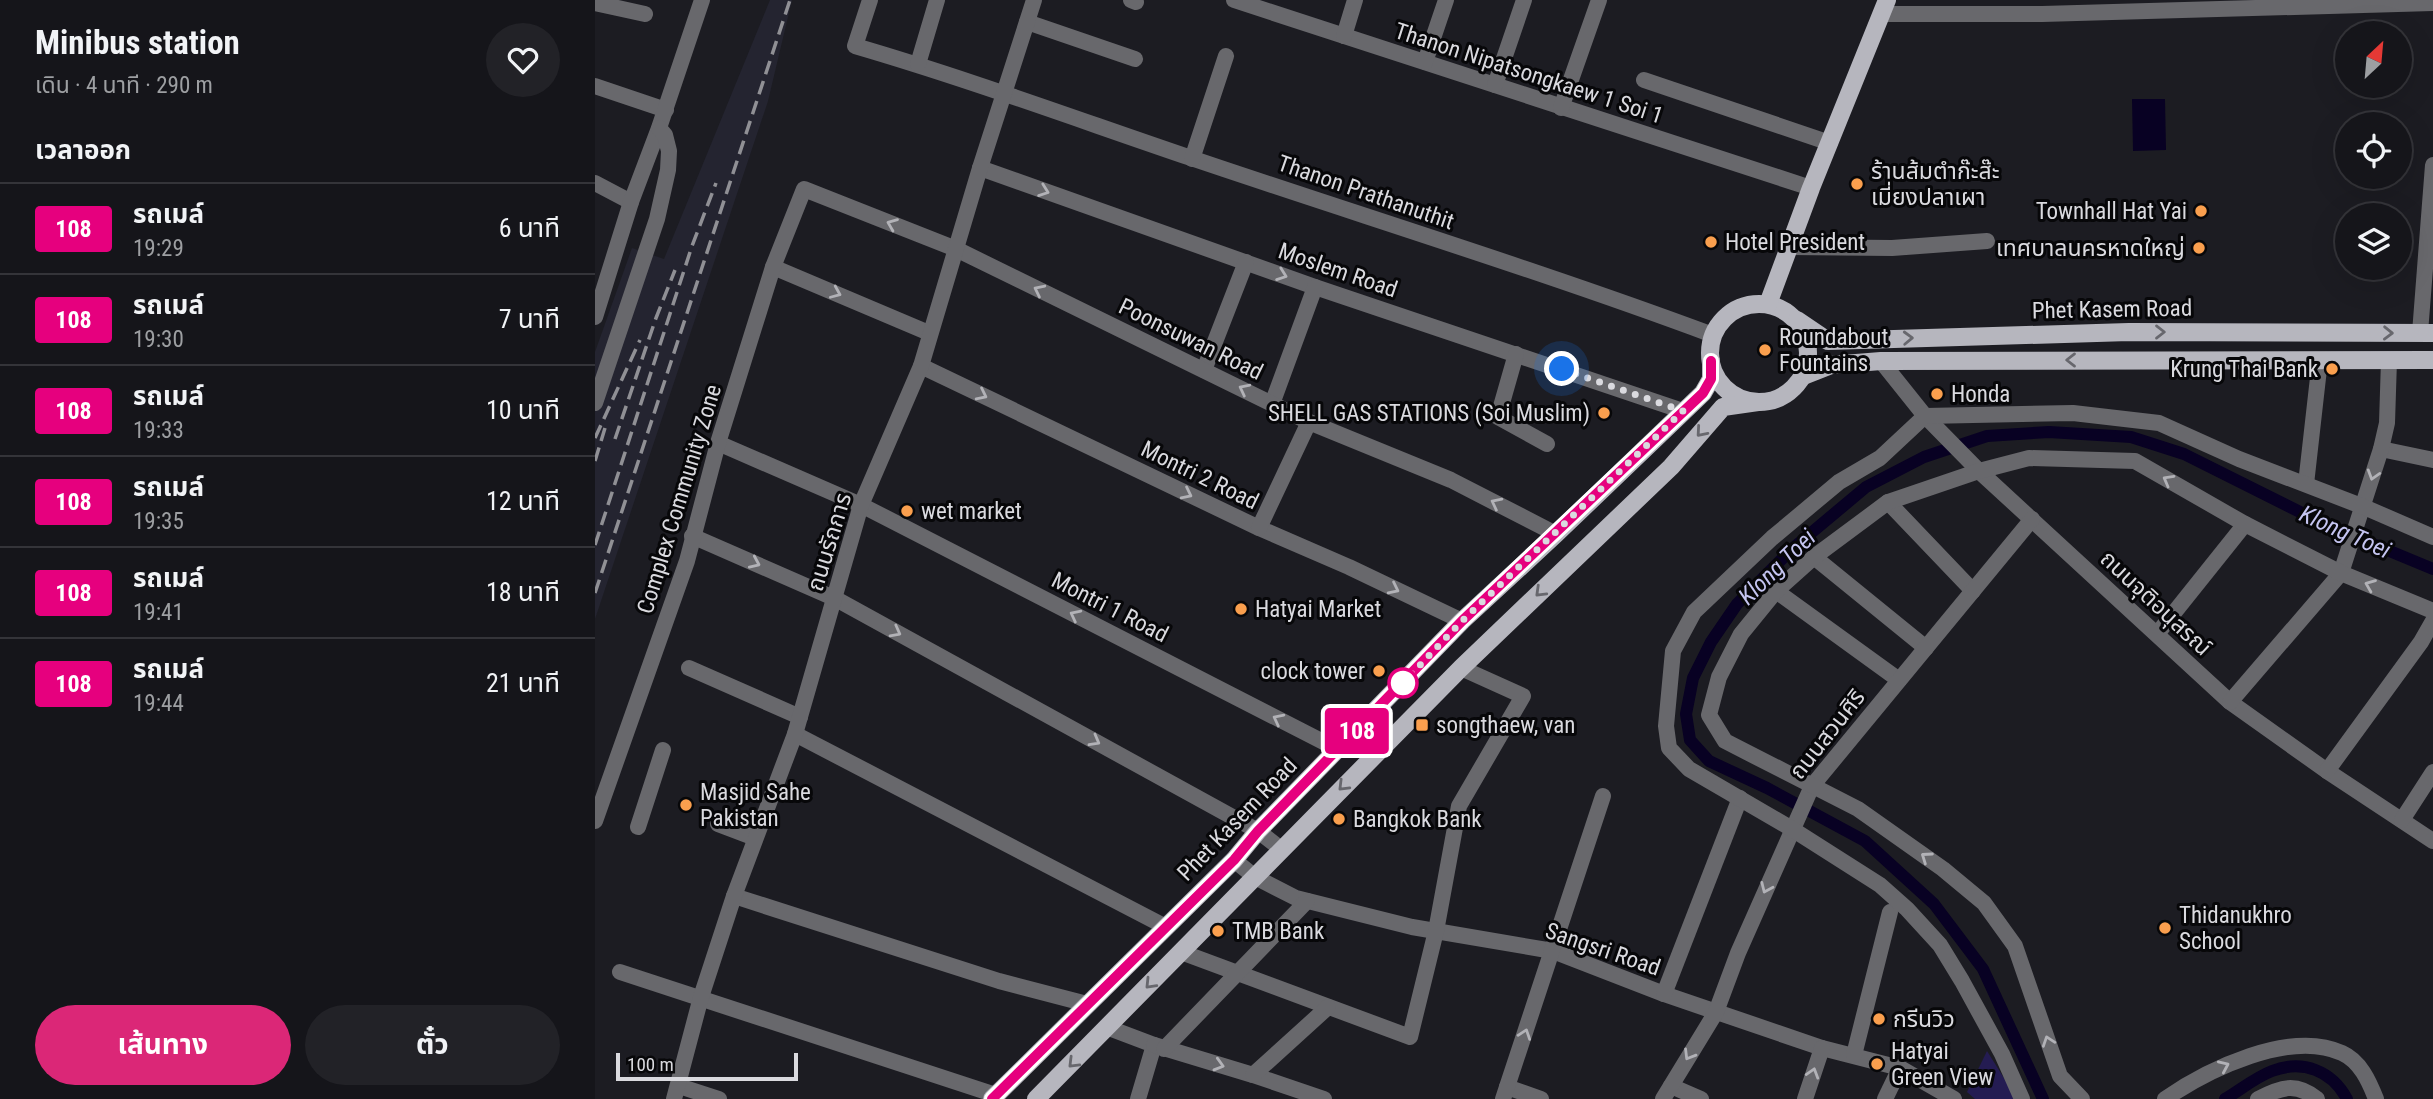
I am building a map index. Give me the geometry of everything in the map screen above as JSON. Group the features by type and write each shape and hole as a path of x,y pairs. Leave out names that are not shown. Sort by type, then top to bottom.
{"main road":[{"path":"1768,304 1811,188 1884,7"},
{"path":"1036,1099 1109,1028 1281,849 1461,668 1671,467 1723,407 1758,402 1772,400 1795,387 1803,376 1809,347 1797,320 1768,304 1753,304 1732,312 1721,322 1713,335 1710,348 1716,377 1727,390 1758,402"},
{"name":"Phet Kasem Road","path":"1797,320 1828,341 2129,332 2427,333"},
{"path":"2129,332 2129,361"},
{"path":"1803,376 1831,365 1881,361 2433,360"},
{"name":"Phet Kasem Road","path":"994,1097 1234,860 1258,831 1462,621 1703,393 1711,379 1711,361"}],"street":[{"path":"595,317 599,288 666,110 702,0"},
{"name":"Thanon Prathanuthit","path":"870,0 855,46 1005,93 1713,335"},
{"path":"918,64 937,0"},
{"name":"ถนนรัถการ","path":"677,1092 701,997 734,896 795,734 861,505 921,366 1034,0"},
{"name":"Thanon Nipatsongkaew 1 Soi 1","path":"1234,0 1258,4 1344,36 1811,188"},
{"path":"1344,36 1355,0"},
{"path":"1425,62 1446,0"},
{"path":"1496,85 1524,0"},
{"path":"1561,108 1599,0"},
{"path":"595,3 645,14"},
{"path":"1884,7 2042,14 2149,5 2433,3"},
{"path":"1027,22 1135,59"},
{"path":"1192,159 1226,56"},
{"path":"1644,80 1830,143"},
{"path":"595,86 666,110"},
{"path":"595,403 657,219 669,170 669,151 665,135 659,128"},
{"path":"2427,333 2433,165"},
{"name":"Moslem Road","path":"980,168 1315,287 1683,411"},
{"path":"595,183 631,202"},
{"name":"Poonsuwan Road","path":"804,189 956,249 1309,422 1451,480 1556,534"},
{"name":"Complex Community Zone","path":"595,821 678,586 718,443 773,267 804,189"},
{"path":"1790,247 1892,248 1987,241"},
{"path":"1204,370 1246,262"},
{"path":"773,267 929,333"},
{"path":"1272,404 1315,287"},
{"path":"1516,354 1498,417 1547,444"},
{"path":"2306,484 2320,360"},
{"path":"2230,702 2341,573 2364,507 2387,423 2389,360"},
{"name":"ถนนจุติอนุสรณ์","path":"1881,361 1924,416 1979,471 2230,702 2326,771 2433,841"},
{"name":"Montri 2 Road","path":"921,366 1259,528 1462,621"},
{"path":"2022,1099 1962,981 1940,945 1907,909 1880,885 1792,827 1689,769 1669,748 1666,726 1673,651 1695,612 1772,538 1839,482 1880,458 1924,416 2073,412 2159,423 2433,537"},
{"path":"1259,528 1309,422"},
{"name":"Montri 1 Road","path":"718,443 861,505 1339,750"},
{"path":"2381,449 2433,460"},
{"path":"2082,1099 2060,1076 2015,947 1984,903 1943,869 1858,809 1725,741 1709,715 1720,677 1741,634 1776,591 1814,557 1888,502 1979,471 2029,458 2136,461 2245,523 2341,573 2433,611"},
{"path":"1888,502 1973,591"},
{"name":"ถนนสวนศิริ","path":"1667,1093 1716,1012 1738,953 1812,787 2032,519"},
{"path":"2157,634 2245,523"},
{"path":"692,536 836,599 1258,831 1281,849"},
{"path":"1814,557 1926,648"},
{"path":"1776,591 1899,680"},
{"path":"2326,771 2421,642 2433,621"},
{"path":"689,668 800,717"},
{"path":"1181,952 1410,1037 1436,931 1459,806 1523,696 1461,668"},
{"path":"795,734 1166,926"},
{"path":"638,827 663,750"},
{"path":"2402,820 2433,772"},
{"path":"1541,1099 1505,1093 1603,796"},
{"path":"1664,994 1740,798"},
{"path":"718,824 755,838"},
{"name":"Sangsri Road","path":"1234,860 1255,877 1296,898 1412,927 1553,951 1664,994 1822,1048 1900,1068 1954,1099"},
{"path":"734,896 999,981 1087,1004"},
{"path":"1138,1099 1159,1047 1307,901"},
{"path":"1854,1055 1891,912"},
{"path":"619,972 701,997 994,1097"},
{"path":"1253,1074 1328,1007"},
{"path":"1109,1028 1159,1047 1253,1074 1324,1099"},
{"path":"2165,1099 2197,1078 2251,1055 2309,1047 2343,1053 2360,1067 2376,1099"},
{"path":"1805,1099 1822,1048"},
{"path":"1885,1099 1900,1068"},
{"path":"2258,1099 2286,1087 2305,1090 2317,1099"},
{"path":"677,1092 719,1099"},
{"path":"1667,1093 1701,1099"}],"shaded area":[{"path":"770,0 792,0 768,101 595,619 595,352 632,248 664,259"},
{"path":"2132,99 2165,99 2166,150 2133,151"},
{"path":"1987,1051 2017,1099 1975,1099 1967,1092"}],"waterway":[{"name":"Klong Toei","path":"2043,1099 1983,969 1934,904 1865,841 1767,788 1709,761 1690,740 1686,714 1693,678 1711,642 1737,604 1792,549 1866,487 1924,457 1987,436 2049,432 2131,437 2184,454 2322,523 2433,569"},
{"name":"Klong Toei","path":"2225,1099 2266,1074 2295,1066 2325,1075 2341,1089 2347,1099"}],"railway":[{"path":"595,593 790,0"},
{"path":"595,545 692,246 716,183"},
{"path":"615,439 675,270"},
{"path":"595,438 640,340"},
{"path":"595,461 605,428"}],"bus line":[{"name":"108","path":"992,1099 1234,860 1258,831 1462,621 1703,393 1711,379 1711,361"}],"place":[{"name":"ร้านส้มตำก๊ะส๊ะ เมี่ยงปลาเผา","path":"1857,184"},
{"name":"Townhall Hat Yai","path":"2201,211"},
{"name":"Hotel President","path":"1711,242"},
{"name":"เทศบาลนครหาดใหญ่","path":"2199,248"},
{"name":"Roundabout Fountains","path":"1765,350"},
{"name":"Krung Thai Bank","path":"2332,369"},
{"name":"Honda","path":"1937,394"},
{"name":"SHELL GAS STATIONS (Soi Muslim)","path":"1604,413"},
{"name":"wet market","path":"907,511"},
{"name":"Hatyai Market","path":"1241,609"},
{"name":"clock tower","path":"1379,671"},
{"name":"songthaew, van","path":"1422,725"},
{"name":"Masjid Sahe Pakistan","path":"686,805"},
{"name":"Bangkok Bank","path":"1339,819"},
{"name":"Thidanukhro School","path":"2165,928"},
{"name":"TMB Bank","path":"1218,931"},
{"name":"กรีนวิว","path":"1879,1019"},
{"name":"Hatyai Green View","path":"1877,1064"}],"route":[{"path":"1403,683 1462,621 1683,411 1562,369"}]}
